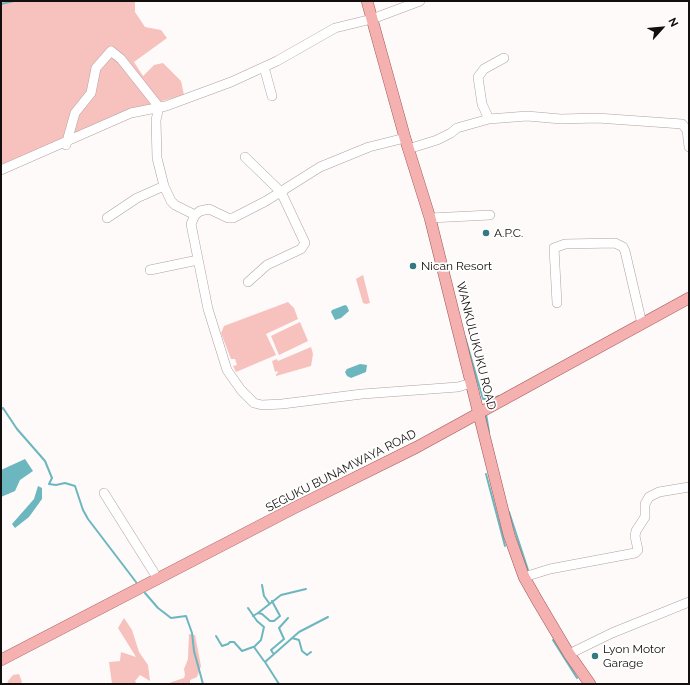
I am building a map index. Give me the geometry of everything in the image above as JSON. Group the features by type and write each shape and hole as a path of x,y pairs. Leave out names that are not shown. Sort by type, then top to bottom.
{"main road":[{"name":"WANKULUKUKU ROAD","path":"367,1 408,149 430,218 500,501 524,577 569,654 590,684"},
{"name":"SEGUKU BUNAMWAYA ROAD","path":"1,660 294,508 417,447 689,298"}],"street":[{"path":"1,170 67,143 131,113 159,107 231,82 264,67 335,28 372,19 420,1"},
{"path":"67,143 75,113 91,93 96,68 111,51 121,59 159,107"},
{"path":"489,119 482,104 478,77 484,69 504,58"},
{"path":"264,67 272,96"},
{"path":"159,107 156,120 157,158 164,186 171,201 175,205 195,215"},
{"path":"408,149 437,140 451,133 457,128 489,119 527,116 682,124 687,130 689,147"},
{"path":"405,138 369,146 320,167 281,192 233,218 228,218 210,209 200,211 195,215 191,224 208,309 227,370 241,390 254,403 282,404 362,394 458,387 471,383"},
{"path":"245,157 281,192 304,241 304,247 267,265 248,282"},
{"path":"107,218 137,198 164,186"},
{"path":"430,218 490,215"},
{"path":"557,302 554,248 565,244 615,243 623,247 625,251 642,324"},
{"path":"150,270 198,260"},
{"path":"524,577 550,569 635,553 638,550 635,536 636,531 645,517 645,504 649,497 659,492 689,486"},
{"path":"104,493 158,579"},
{"path":"569,654 612,633 689,602"}],"shaded area":[{"path":"1,1 135,1 135,12 145,27 161,30 167,38 134,62 143,76 154,65 163,63 181,81 184,95 130,110 1,168"},
{"path":"363,275 370,303 366,304 363,303 356,279"},
{"path":"288,302 294,308 298,319 266,334 276,355 236,372 233,366 237,365 235,359 231,359 221,333 224,326"},
{"path":"300,322 308,341 279,355 271,336"},
{"path":"311,347 313,354 311,366 276,376 278,373 277,371 275,372 272,361 277,359 278,361"},
{"path":"124,618 132,630 139,652 148,665 150,681 140,675 135,681 137,684 112,684 109,662 120,661 121,652 136,657 118,628"},
{"path":"189,634 195,635 201,666 197,677 190,680 190,684 166,684 184,678 184,669 188,659"},
{"path":"19,674 22,682 20,684 7,684 13,675"}],"water":[{"path":"345,305 349,311 341,318 335,320 331,312 332,310"},
{"path":"360,364 367,365 366,372 351,378 347,376 345,372 347,369"},
{"path":"25,459 33,471 20,480 15,491 1,497 1,470"},
{"path":"38,486 42,488 42,499 29,517 15,528 12,524 34,499"}],"waterway":[{"path":"1,4 14,1"},
{"path":"465,337 483,399 492,399 499,396"},
{"path":"1,409 3,408 17,429 45,461 52,478 49,484 56,485 65,483 75,486 83,510 88,519 136,582"},
{"path":"486,414 489,432"},
{"path":"486,474 505,546"},
{"path":"509,512 528,570"},
{"path":"262,585 264,596 269,603"},
{"path":"258,613 281,595 306,589"},
{"path":"145,593 158,608 171,618 186,616 192,633 194,651 203,684"},
{"path":"253,616 258,613 262,614 270,621 274,621 280,616 272,601"},
{"path":"248,608 257,621 264,627 261,640 254,647 264,661"},
{"path":"279,684 265,662 299,632 328,617"},
{"path":"273,653 271,650 284,639 279,628 288,618"},
{"path":"216,636 222,646 230,642 234,642 242,651 253,647"},
{"path":"292,638 299,640 302,651 307,655 311,652"},
{"path":"553,640 577,678"}],"place":[{"name":"A.P.C.","path":"486,233"},
{"name":"Nican Resort","path":"413,266"},
{"name":"Lyon Motor Garage","path":"595,656"}]}
